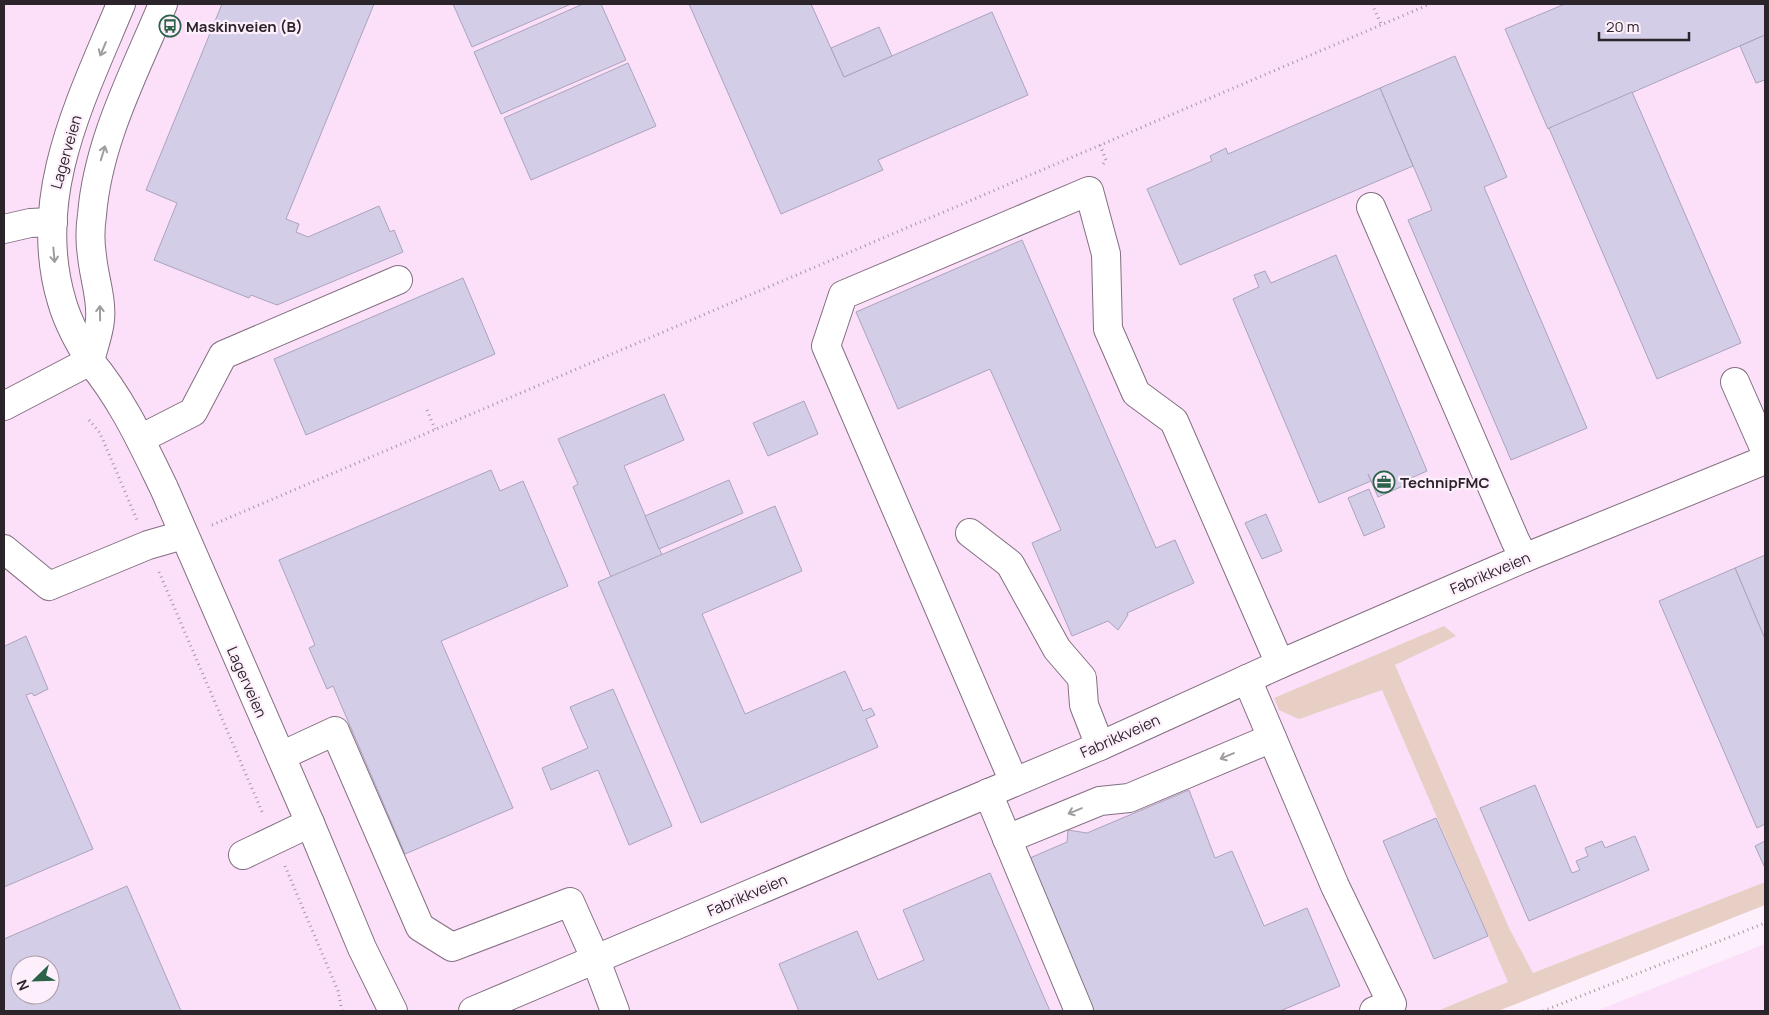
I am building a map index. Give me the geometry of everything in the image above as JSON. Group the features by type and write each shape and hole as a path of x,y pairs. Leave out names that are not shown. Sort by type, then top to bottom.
{"street":[{"name":"Lagerveien","path":"121,4 69,131 54,193 55,262 62,303 72,330 90,360 111,386 140,439 310,823 362,948 393,1011"},
{"path":"4,406 90,360 100,321 99,286 92,257 91,217 95,183 102,154 112,126 163,4"},
{"path":"1014,782 826,346 844,295 1088,190 1106,254 1108,329 1136,393 1174,421 1280,664"},
{"path":"1371,207 1524,558"},
{"path":"4,228 30,223 53,222"},
{"path":"140,439 194,412 222,355 398,280"},
{"path":"1735,382 1765,450"},
{"name":"Fabrikkveien","path":"473,1011 1100,746 1280,664 1524,558 1765,460"},
{"path":"970,533 1010,564 1057,649 1082,678 1084,705 1100,746"},
{"path":"4,549 49,586 148,545 183,535"},
{"path":"1247,679 1335,886 1392,1004 1374,1011"},
{"path":"280,756 335,731 420,927 452,946 570,902 595,958 615,1011"},
{"path":"1007,839 1100,801 1129,798 1272,738"},
{"path":"988,793 1078,1011"},
{"path":"243,855 310,823"}],"path":[{"path":"1372,4 1381,24"},
{"path":"183,535 204,528 1430,4"},
{"path":"428,410 435,429"},
{"path":"89,420 100,433 274,839 338,991 342,1011"},
{"path":"1543,1011 1765,923"}],"shaded area":[{"path":"4,4 1765,4 1765,882 1437,1011 4,1011"},
{"path":"1444,626 1456,636 1395,665 1509,928 1533,973 1765,882 1765,905 1498,1011 1437,1011 1508,982 1382,690 1299,719 1279,710 1274,698"},
{"path":"1765,944 1765,1011 1596,1011"}],"building":[{"path":"222,4 374,4 286,219 299,224 296,232 308,237 379,206 390,232 394,230 403,252 277,305 251,295 249,298 154,260 177,203 146,190"},
{"path":"453,4 571,4 472,47"},
{"path":"583,4 601,4 626,60 501,114 474,52"},
{"path":"689,4 811,4 844,77 992,12 1028,95 878,160 883,170 781,214"},
{"path":"1565,4 1765,4 1765,35 1548,129 1505,29"},
{"path":"879,27 892,56 844,77 831,48"},
{"path":"1765,35 1765,80 1756,83 1740,46"},
{"path":"1455,56 1507,177 1484,187 1587,428 1511,460 1408,220 1432,210 1380,88"},
{"path":"628,63 656,126 531,180 504,118"},
{"path":"1380,88 1413,166 1180,265 1147,189 1212,161 1210,156 1226,148 1228,154"},
{"path":"1632,92 1741,343 1657,379 1549,128"},
{"path":"1022,240 1156,548 1175,540 1194,583 1127,613 1128,615 1118,630 1108,621 1072,636 1032,543 1061,530 990,369 898,409 856,312"},
{"path":"1336,255 1427,471 1402,482 1403,486 1378,497 1368,474 1371,481 1319,503 1233,299 1259,287 1254,275 1265,271 1271,283"},
{"path":"463,278 495,354 306,435 274,359"},
{"path":"664,394 684,440 624,466 662,555 611,577 573,487 578,484 558,439"},
{"path":"804,401 818,434 768,456 753,423"},
{"path":"491,470 500,491 523,481 568,586 441,641 513,808 405,854 333,686 327,689 309,648 315,645 279,560"},
{"path":"729,480 743,513 659,549 645,516"},
{"path":"1369,489 1385,527 1364,536 1348,498"},
{"path":"775,506 802,571 702,614 745,714 845,671 863,711 871,708 875,715 866,719 878,747 701,823 598,582"},
{"path":"1266,514 1282,551 1262,559 1245,523"},
{"path":"1765,555 1765,639 1735,568"},
{"path":"1735,568 1765,639 1765,824 1757,828 1659,601"},
{"path":"26,636 48,689 34,696 32,693 26,695 93,849 4,887 4,644 5,646"},
{"path":"613,689 672,826 629,845 598,770 551,790 542,768 588,748 570,707"},
{"path":"1535,785 1572,873 1580,870 1576,861 1588,856 1585,848 1602,841 1605,848 1635,836 1649,870 1529,921 1480,808"},
{"path":"1189,790 1215,858 1232,851 1264,926 1307,908 1340,986 1280,1011 1089,1011 1023,861 1067,842 1068,830 1087,833"},
{"path":"1436,818 1488,936 1434,959 1383,841"},
{"path":"1765,841 1765,868 1755,846"},
{"path":"990,873 1050,1011 799,1011 779,964 857,931 878,980 924,960 903,910"},
{"path":"127,886 181,1011 4,1011 4,939"}],"place":[{"name":"Maskinveien (B)","path":"170,26"},
{"name":"TechnipFMC","path":"1384,482"}]}
